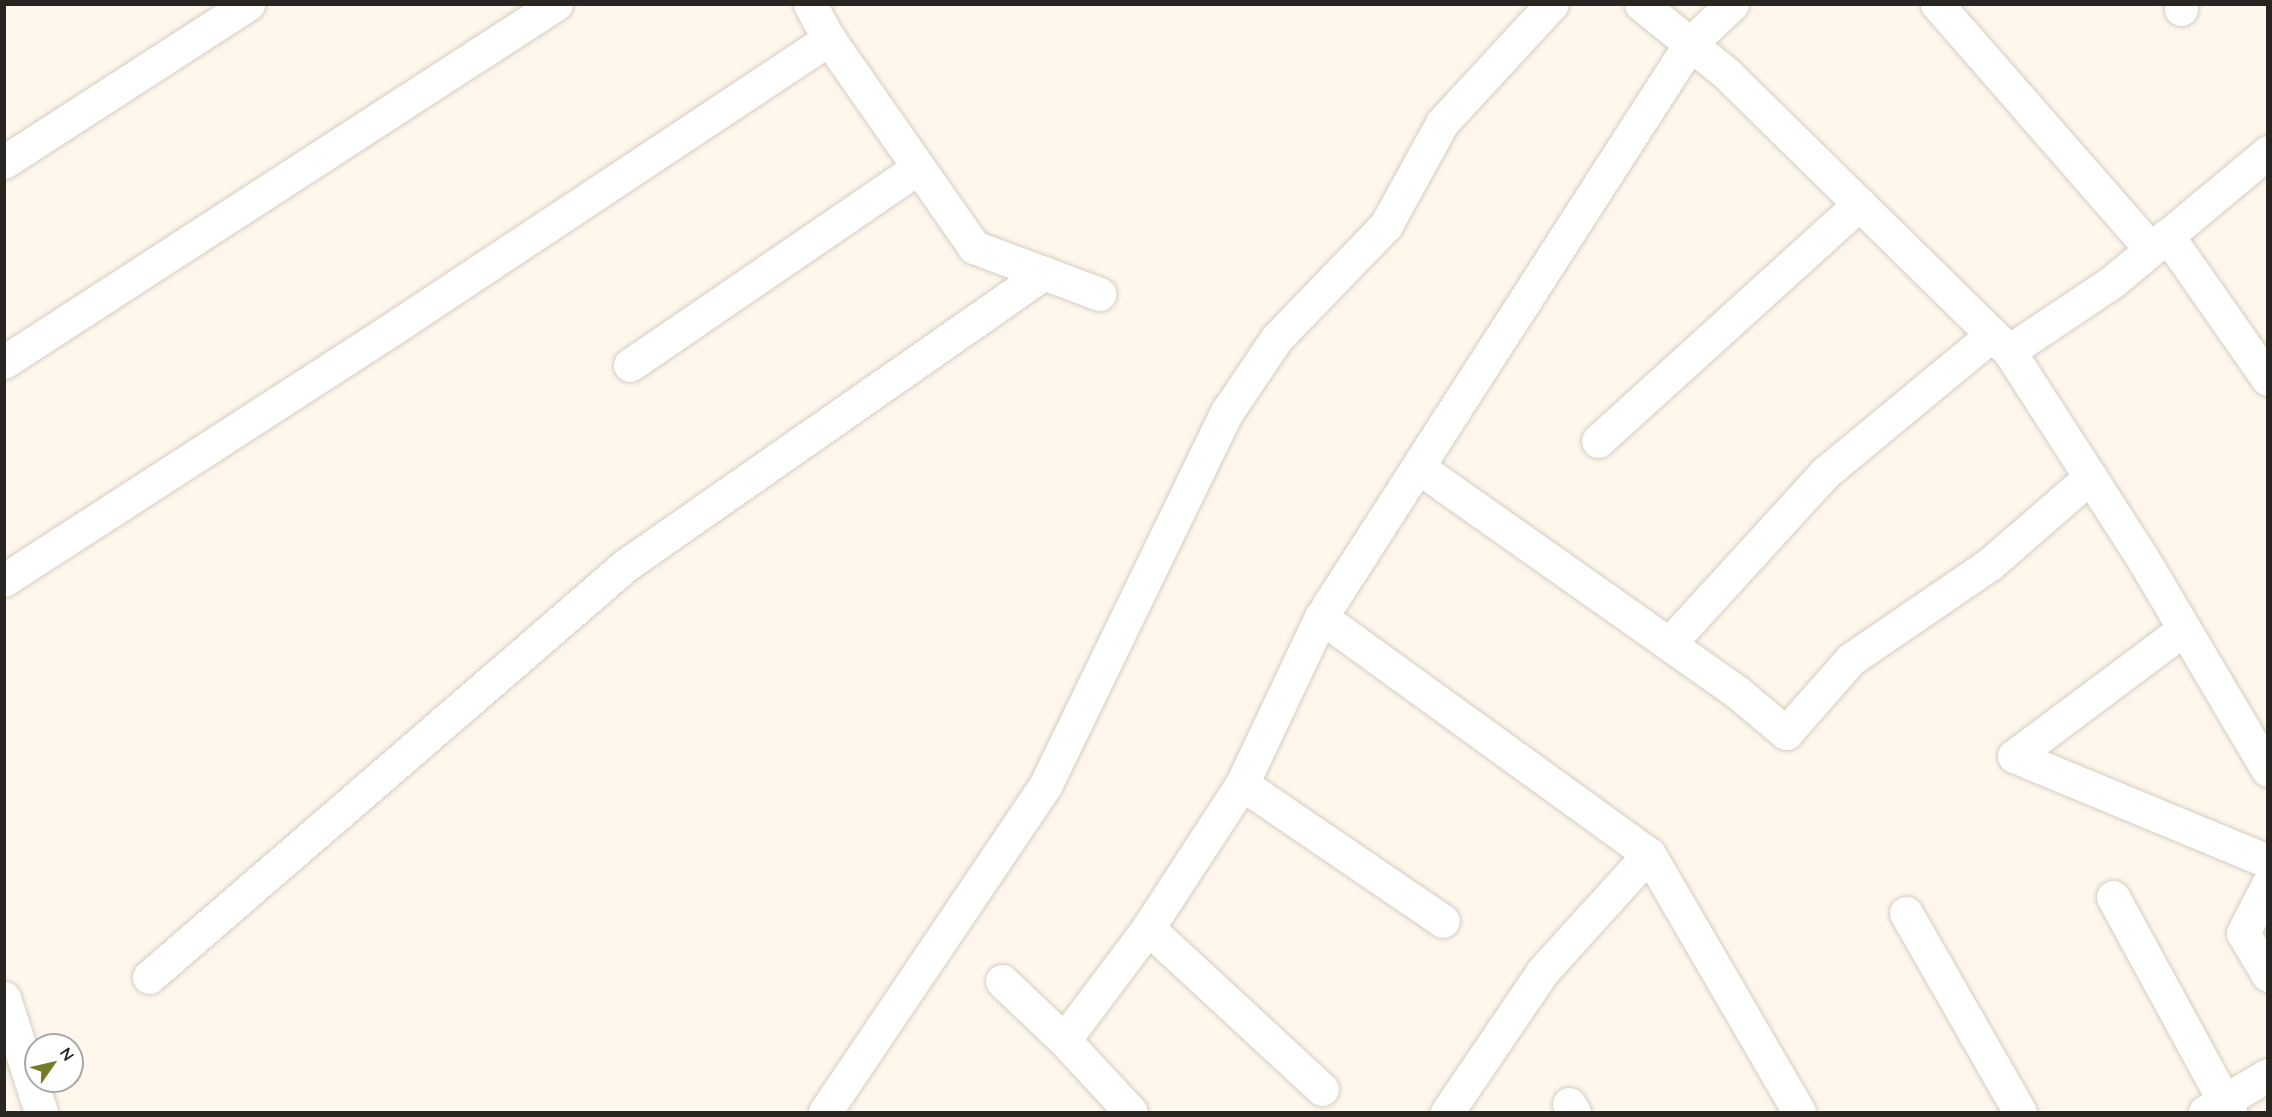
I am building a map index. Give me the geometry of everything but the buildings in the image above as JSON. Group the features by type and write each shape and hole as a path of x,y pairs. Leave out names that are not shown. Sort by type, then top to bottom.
{"street":[{"path":"4,162 248,4"},
{"path":"4,362 556,4"},
{"path":"810,4 829,39 974,247 1100,294"},
{"path":"825,1113 1046,784 1227,412 1277,338 1386,225 1442,123 1552,4"},
{"path":"1641,4 1727,74 2000,343 2090,477 2268,770"},
{"path":"1064,1040 1148,928 1242,784 1322,617 1690,44 1732,4"},
{"path":"1937,4 2159,242 2268,379"},
{"path":"4,580 401,323 829,39"},
{"path":"1669,644 1825,473 2000,343 2112,282 2268,152"},
{"path":"630,364 918,168"},
{"path":"1598,441 1859,204"},
{"path":"149,977 626,565 1044,273"},
{"path":"1418,467 1737,692 1786,733 1851,659 1990,564 2090,477"},
{"path":"1322,617 1649,854 1799,1113"},
{"path":"2184,629 2014,756 2268,861"},
{"path":"1242,784 1443,921"},
{"path":"1448,1113 1543,970 1649,854"},
{"path":"2268,884 2243,933 2268,975"},
{"path":"2113,897 2219,1109 2268,1075"},
{"path":"1906,913 2020,1113"},
{"path":"1148,928 1322,1089"},
{"path":"1002,981 1064,1040 1131,1113"},
{"path":"4,998 41,1113"}]}
